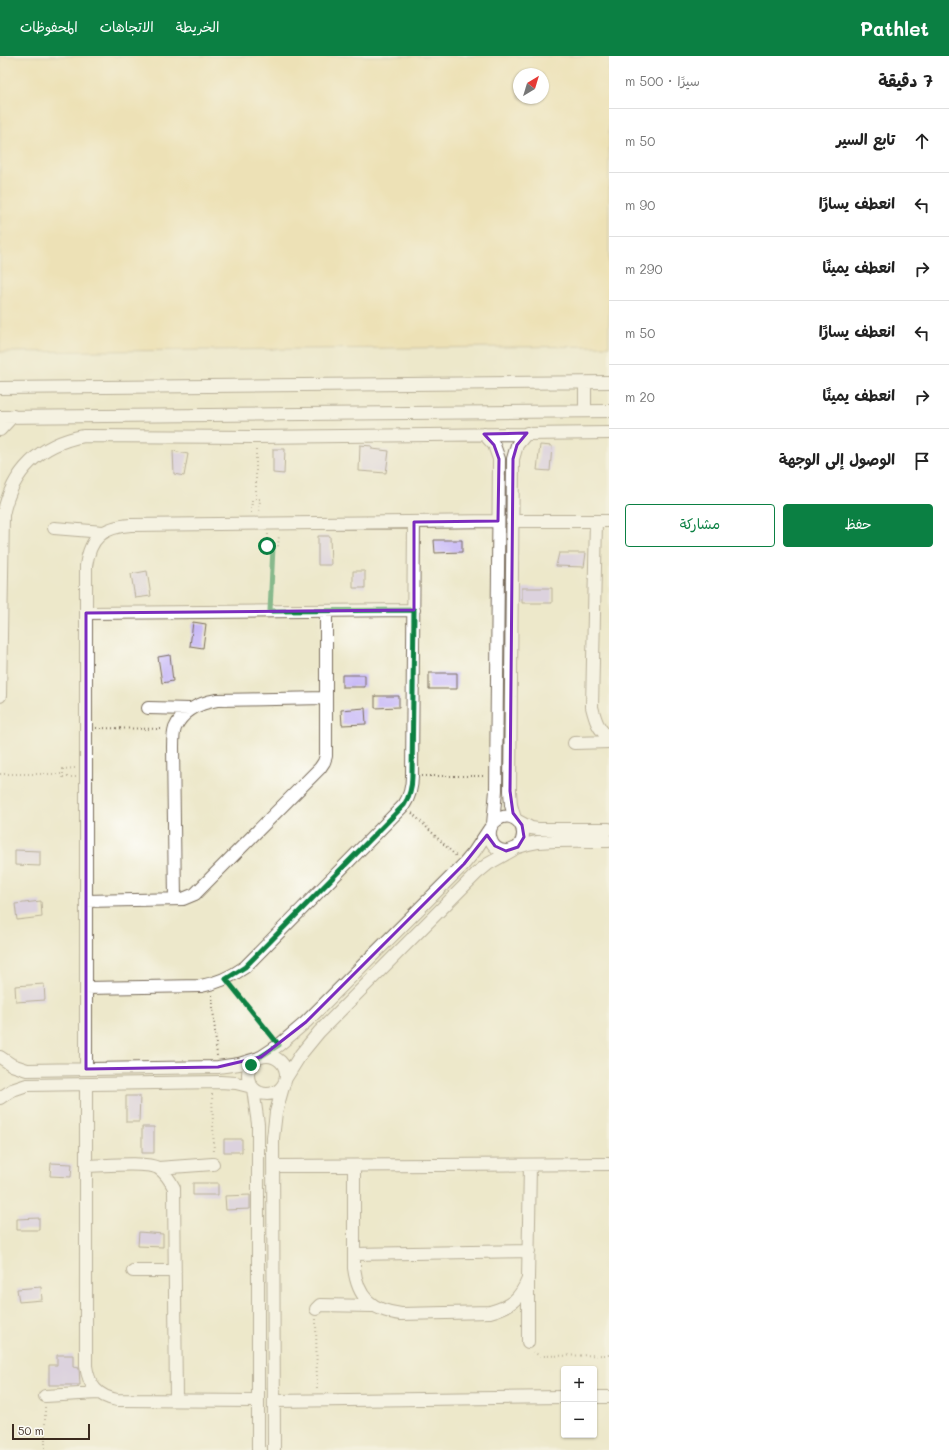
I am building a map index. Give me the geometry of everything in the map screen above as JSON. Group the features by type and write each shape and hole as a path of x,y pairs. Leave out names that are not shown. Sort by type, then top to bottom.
{"street":[{"path":"0,388 609,382"},
{"path":"585,383 585,411"},
{"path":"0,417 609,411"},
{"path":"0,430 13,416"},
{"path":"0,696 3,515 13,484 26,466 52,446 73,438 84,436 256,437 609,432"},
{"path":"527,433 518,445 513,459 512,521 510,791 511,805 516,820 522,826 524,837 515,849 488,864 471,879 319,1032 301,1054 284,1082 274,1093 268,1094 258,1092 253,1088 249,1082 248,1071 251,1065 260,1057 279,1045 306,1022 464,864 496,820 506,817 516,820 531,828 538,829 609,829"},
{"path":"484,434 494,445 499,459 496,776 492,826 489,835 495,846 500,850 506,851 531,843 609,841"},
{"path":"512,521 609,521"},
{"path":"596,521 592,707 596,722 604,734 609,737"},
{"path":"86,988 201,986 226,979 245,967 404,805 412,787 414,522"},
{"path":"86,1069 86,566 88,553 94,541 103,532 116,526 131,525 498,522"},
{"path":"54,528 103,532"},
{"path":"86,613 414,610"},
{"path":"86,901 175,899 189,897 200,890 323,765 326,756 326,611"},
{"path":"175,899 173,747 175,729 181,718 190,709 203,702 217,700 326,698"},
{"path":"148,708 190,709"},
{"path":"574,743 609,742"},
{"path":"0,1057 12,1065 27,1070 218,1067 239,1064 260,1057 274,1057 284,1066 286,1072 274,1125 274,1450"},
{"path":"0,1098 12,1090 27,1085 228,1082 253,1088"},
{"path":"86,1084 86,1366 87,1376 91,1385 98,1393 107,1398 117,1400 258,1401"},
{"path":"253,1088 258,1124 258,1450"},
{"path":"86,1166 146,1165 158,1168 213,1164"},
{"path":"273,1166 609,1164"},
{"path":"528,1342 530,1165"},
{"path":"354,1166 354,1254 356,1282 362,1296 373,1306 386,1312 401,1314 490,1312 503,1309 514,1301 523,1291 528,1279"},
{"path":"158,1168 168,1176 174,1188 176,1400"},
{"path":"354,1254 529,1251"},
{"path":"132,1271 175,1271"},
{"path":"316,1308 320,1305 373,1306"},
{"path":"45,1396 98,1393"},
{"path":"274,1401 561,1397"},
{"path":"597,1397 609,1397"}],"path":[{"path":"256,437 256,499 252,500 264,524 278,546 267,546 264,524 260,500 256,499"},
{"path":"270,611 273,547"},
{"path":"86,727 175,729"},
{"path":"63,774 64,769 86,772"},
{"path":"63,774 64,778 86,772"},
{"path":"0,774 63,774"},
{"path":"412,776 496,776"},
{"path":"404,805 464,864"},
{"path":"226,979 279,1045"},
{"path":"211,984 218,1067"},
{"path":"212,1082 213,1164"},
{"path":"316,1308 317,1400"},
{"path":"528,1342 533,1351 540,1356 609,1355"},
{"path":"45,1396 45,1450"}],"highlighted area":[{"path":"527,433 517,445 513,459 510,791 513,813 522,825 524,837 518,847 506,851 495,846 487,835 464,864 306,1022 261,1057 218,1067 86,1069 86,613 414,610 414,522 498,521 499,459 494,445 484,434"}],"sand":[{"path":"0,56 609,56 609,346 0,352"}],"building":[{"path":"360,445 372,446 372,449 389,451 386,473 359,471"},
{"path":"540,445 552,446 550,471 537,470"},
{"path":"273,449 285,449 284,474 273,473"},
{"path":"173,451 188,454 184,476 174,474"},
{"path":"318,536 330,536 331,565 318,565"},
{"path":"434,540 462,540 462,552 435,553"},
{"path":"559,553 586,553 584,567 556,566"},
{"path":"147,571 151,596 135,598 131,574"},
{"path":"353,571 365,571 365,588 353,588"},
{"path":"522,588 552,588 552,603 522,603"},
{"path":"193,622 206,624 203,648 190,646"},
{"path":"170,655 173,681 162,683 158,657"},
{"path":"429,673 457,673 457,689 429,689"},
{"path":"342,675 365,675 365,687 342,687"},
{"path":"375,696 399,696 399,707 375,708"},
{"path":"365,708 366,724 342,725 341,710"},
{"path":"15,850 40,851 40,866 15,865"},
{"path":"41,901 42,917 17,920 15,904"},
{"path":"44,984 45,1000 16,1002 15,986"},
{"path":"126,1096 140,1096 139,1122 126,1122"},
{"path":"142,1127 154,1127 154,1153 142,1153"},
{"path":"224,1139 242,1139 242,1152 224,1152"},
{"path":"51,1163 72,1164 71,1177 50,1176"},
{"path":"193,1183 218,1183 218,1195 193,1195"},
{"path":"250,1195 250,1209 226,1210 225,1196"},
{"path":"39,1218 39,1230 17,1230 17,1219"},
{"path":"139,1232 163,1234 163,1247 138,1246"},
{"path":"41,1287 42,1300 19,1302 17,1289"},
{"path":"57,1355 73,1355 73,1367 79,1368 80,1385 49,1385 49,1365 57,1365"}],"route":[{"path":"251,1065 254,1061 279,1045 226,979 245,967 404,805 412,787 414,610 270,611 273,547 267,546"}]}
